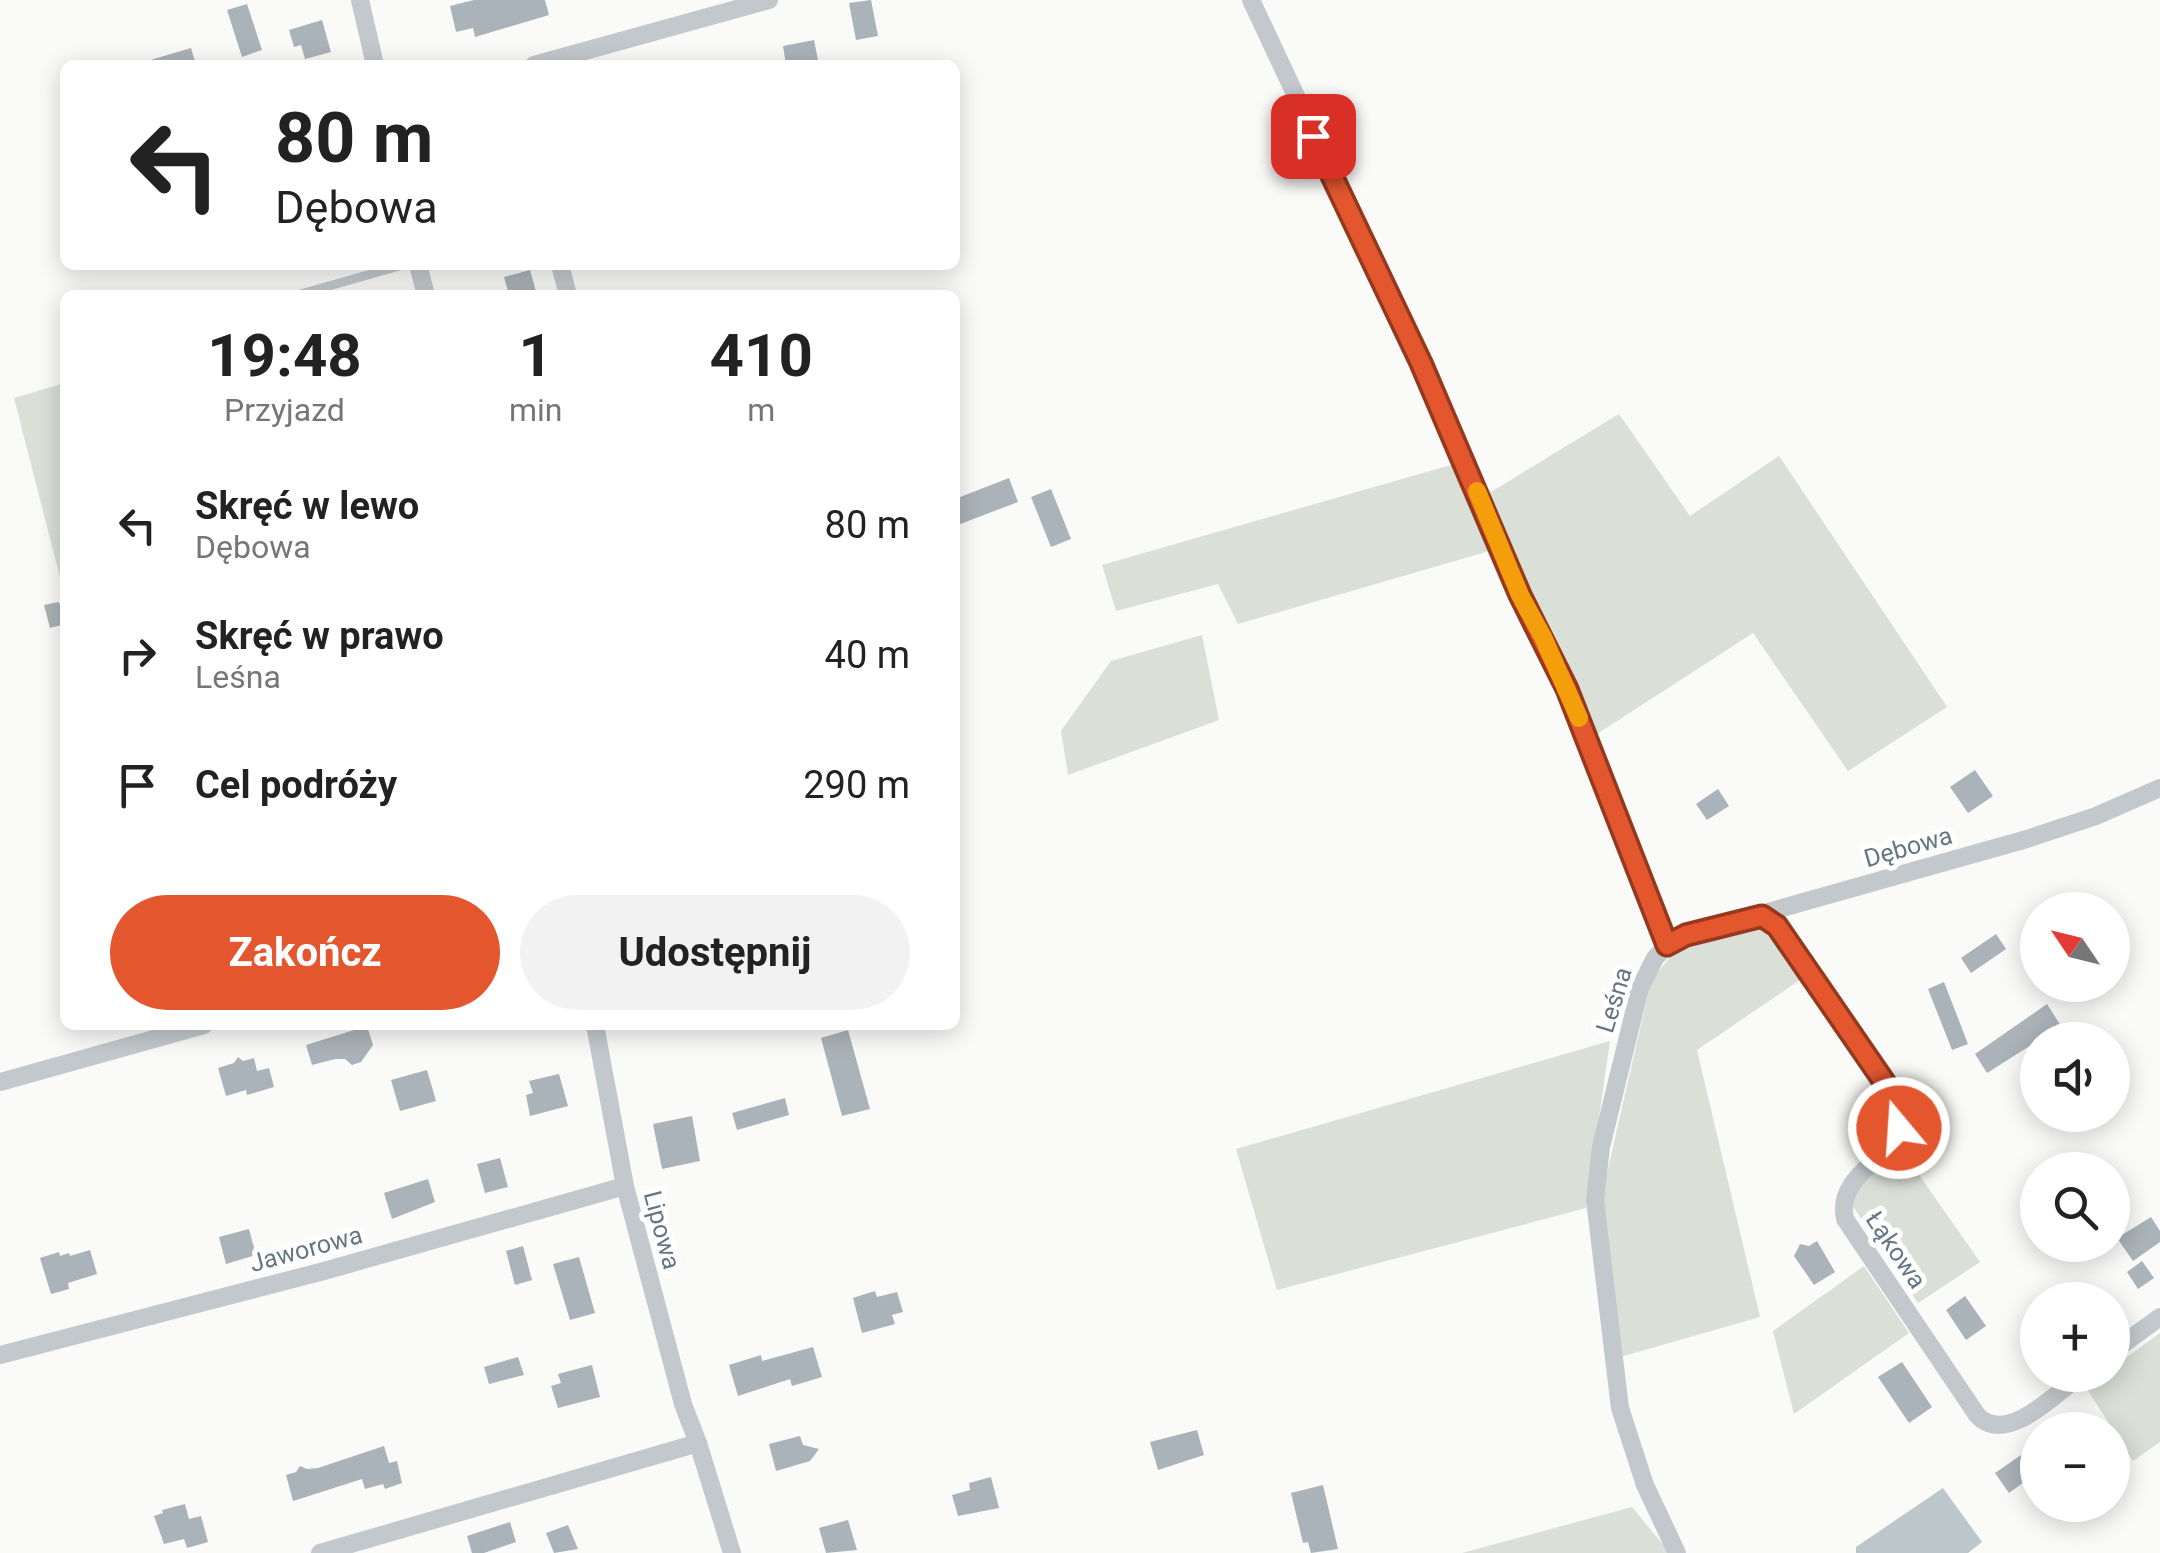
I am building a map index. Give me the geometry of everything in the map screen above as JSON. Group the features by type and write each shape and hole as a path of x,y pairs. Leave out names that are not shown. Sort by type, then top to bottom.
{"street":[{"path":"360,0 374,60"},
{"path":"552,60 769,0"},
{"path":"1250,0 1421,363 1520,595 1567,689 1667,945"},
{"name":"Dębowa","path":"1667,945 1686,935 2044,833 2160,788"},
{"name":"Łąkowa","path":"1762,916 1782,930 1901,1112 1892,1143 1848,1186 1842,1206 1845,1219 1977,1415 1990,1426 2001,1427 2020,1419 2057,1392"},
{"name":"Leśna","path":"1667,945 1655,958 1640,988 1601,1146 1595,1200 1620,1408 1645,1485 1677,1553"},
{"path":"0,1082 186,1030"},
{"name":"Lipowa","path":"596,1030 625,1186 683,1404 732,1553"},
{"name":"Jaworowa","path":"0,1355 324,1271 625,1186"},
{"path":"2130,1339 2160,1317"},
{"path":"320,1553 698,1443"}],"lane":[{"path":"315,290 385,270"}],"shaded area":[{"path":"60,384 60,577 14,398"},
{"path":"1619,414 1690,516 1779,456 1947,707 1848,771 1753,633 1594,736 1486,495"},
{"path":"1458,463 1496,549 1238,624 1218,584 1116,611 1102,565"},
{"path":"1202,635 1219,720 1068,775 1061,731 1111,661"},
{"path":"1763,926 1800,980 1697,1050 1760,1317 1620,1357 1601,1199 1651,981 1676,949"},
{"path":"1610,1041 1586,1208 1277,1290 1236,1149"},
{"path":"1903,1152 1980,1262 1918,1303 1850,1202 1860,1180"},
{"path":"1864,1266 1909,1333 1794,1414 1773,1331"},
{"path":"2160,1333 2160,1442 2133,1461 2130,1412 2102,1412 2089,1392 2130,1392 2130,1355"},
{"path":"1943,1488 1982,1542 1968,1553 1856,1553 1856,1547"},
{"path":"1632,1507 1670,1553 1462,1553"}],"building":[{"path":"474,0 545,0 549,15 475,37 473,28 456,32 450,6"},
{"path":"871,0 878,36 856,40 849,3"},
{"path":"247,4 262,50 242,57 227,10"},
{"path":"322,20 331,52 305,59 301,45 294,47 289,30"},
{"path":"814,40 818,60 785,60 783,46"},
{"path":"191,48 195,60 150,60"},
{"path":"530,270 536,290 508,290 504,277"},
{"path":"1009,478 1018,502 960,524 960,497"},
{"path":"1051,489 1071,539 1051,547 1031,497"},
{"path":"59,602 60,625 50,628 44,605"},
{"path":"1975,770 1993,796 1968,813 1950,787"},
{"path":"1718,789 1729,806 1707,820 1696,804"},
{"path":"1996,934 2006,949 1971,973 1961,958"},
{"path":"1944,982 1968,1044 1952,1050 1928,989"},
{"path":"2047,1004 2058,1022 2021,1022"},
{"path":"2020,1023 2020,1052 1987,1073 1975,1054"},
{"path":"354,1030 368,1030 373,1045 361,1062 352,1065 345,1059 335,1059 312,1065 306,1045"},
{"path":"848,1030 870,1109 842,1116 821,1038"},
{"path":"238,1057 243,1061 254,1058 257,1071 269,1068 274,1087 226,1096 218,1068 234,1063"},
{"path":"427,1070 436,1101 400,1111 391,1080"},
{"path":"559,1074 568,1106 530,1116 526,1095 533,1093 529,1081"},
{"path":"785,1098 789,1115 737,1130 732,1113"},
{"path":"692,1116 700,1161 662,1169 653,1124"},
{"path":"500,1158 508,1187 485,1193 477,1164"},
{"path":"428,1179 435,1202 392,1219 384,1193"},
{"path":"2151,1217 2160,1231 2160,1242 2133,1261 2130,1230"},
{"path":"249,1229 256,1255 226,1264 219,1237"},
{"path":"1817,1241 1835,1272 1814,1285 1794,1256 1800,1244 1809,1246"},
{"path":"523,1246 532,1280 515,1285 506,1251"},
{"path":"90,1250 97,1274 68,1283 69,1289 51,1294 40,1258"},
{"path":"579,1257 595,1313 570,1320 553,1264"},
{"path":"2142,1261 2154,1278 2138,1289 2127,1272"},
{"path":"875,1291 877,1297 897,1292 903,1312 892,1315 895,1324 862,1333 853,1298"},
{"path":"1965,1296 1986,1326 1966,1340 1946,1310"},
{"path":"813,1347 822,1377 792,1386 790,1379 738,1396 729,1365 761,1355 762,1361"},
{"path":"518,1357 524,1375 489,1384 484,1367"},
{"path":"1902,1362 1932,1407 1909,1423 1878,1377"},
{"path":"592,1365 600,1397 558,1408 551,1386 561,1383 558,1374"},
{"path":"1197,1430 1204,1455 1158,1470 1150,1442"},
{"path":"800,1436 803,1445 819,1449 810,1461 776,1471 769,1444"},
{"path":"384,1446 389,1463 397,1461 402,1483 385,1489 383,1484 365,1489 362,1479 293,1501 286,1475 300,1466 318,1468"},
{"path":"2020,1456 2020,1485 2009,1493 1995,1473"},
{"path":"991,1477 999,1508 958,1516 952,1495 970,1490 969,1483"},
{"path":"1323,1485 1338,1549 1311,1553 1308,1542 1303,1543 1291,1493"},
{"path":"185,1504 189,1519 201,1516 208,1542 187,1548 184,1539 164,1544 154,1516"},
{"path":"848,1520 857,1550 826,1553 819,1528"},
{"path":"510,1522 516,1542 472,1553 467,1536"},
{"path":"568,1525 578,1549 554,1553 546,1533"}],"slow traffic":[{"path":"1477,491 1520,595 1579,718"}],"route":[{"path":"1313,136 1462,453 1520,595 1567,689 1667,945 1686,935 1762,916 1777,926 1898,1102 1899,1128"}]}
